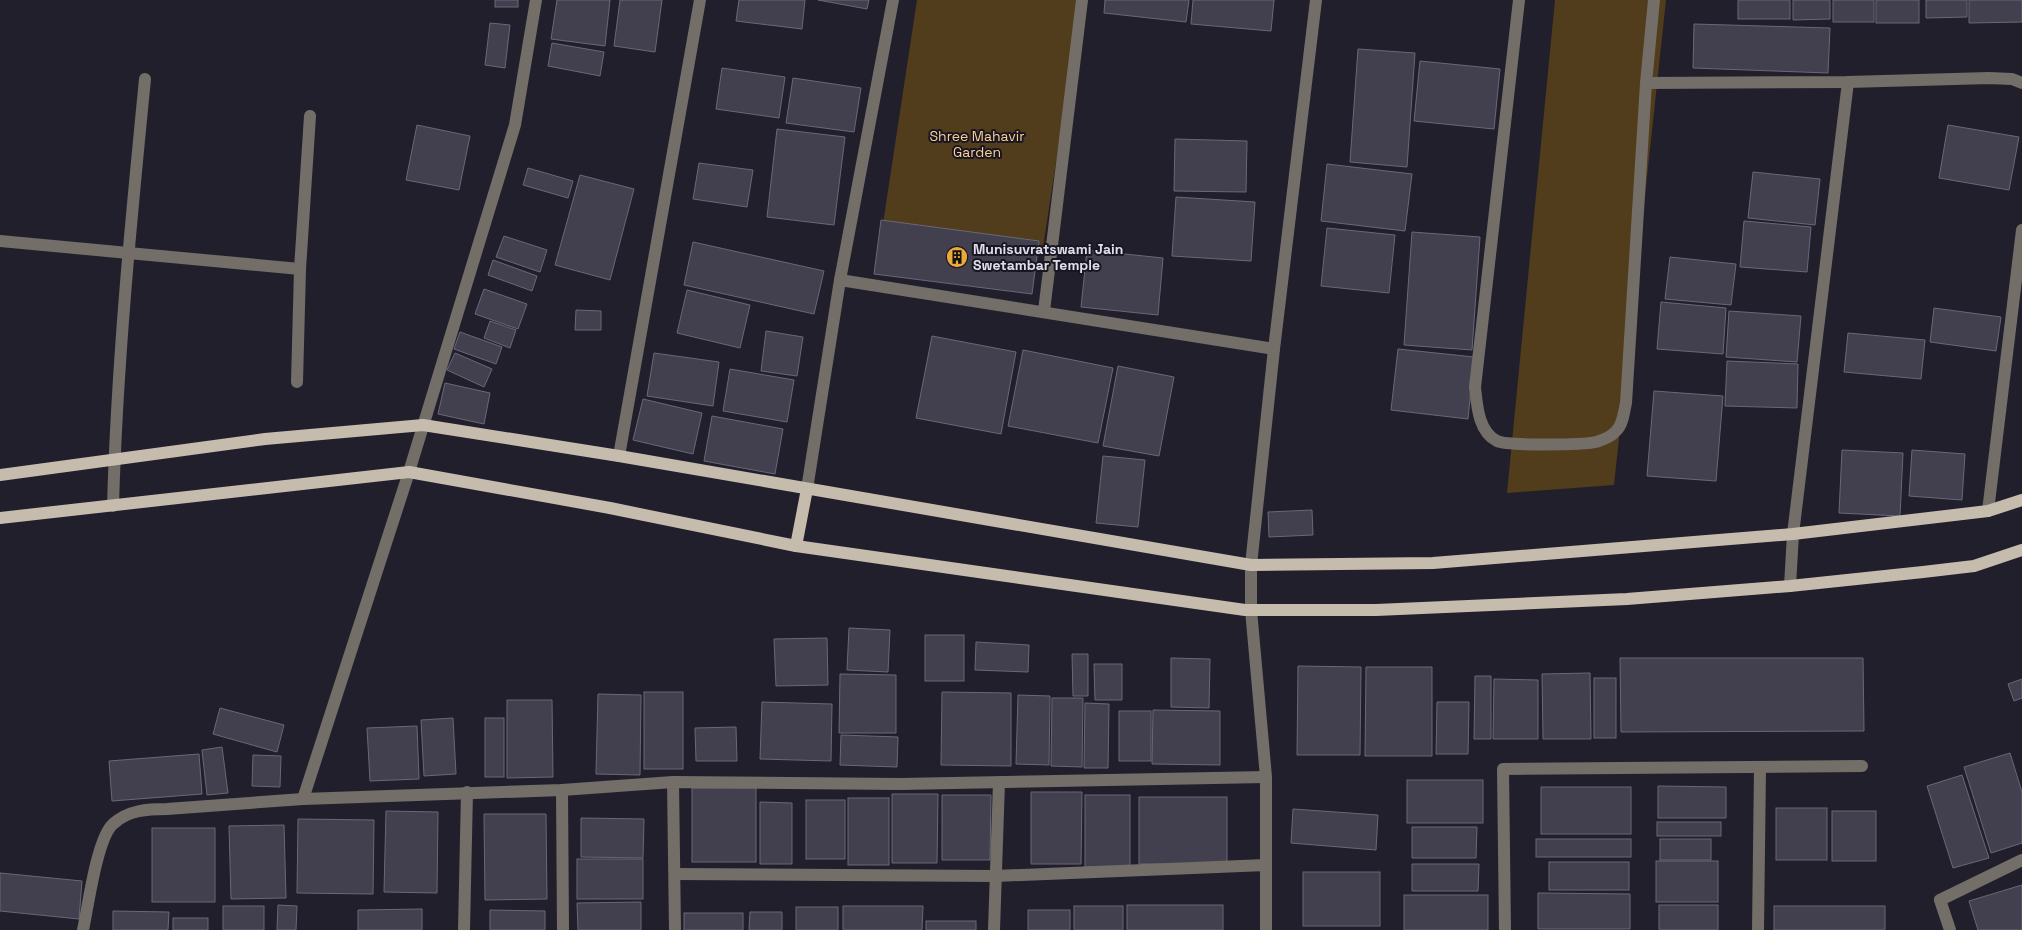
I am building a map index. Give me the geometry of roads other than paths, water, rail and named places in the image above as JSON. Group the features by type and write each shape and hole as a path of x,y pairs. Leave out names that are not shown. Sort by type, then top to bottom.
{"main road":[{"path":"0,475 265,438 423,425 619,456 1251,564 1433,563 1793,534 1988,511 2022,500"},
{"path":"0,518 409,472 610,508 796,546 1251,610 1376,610 1617,600 1790,586 1974,566 2022,550"},
{"path":"796,546 807,489"}],"street":[{"path":"303,799 409,472 515,125 536,0"},
{"path":"619,456 700,0"},
{"path":"807,489 840,280 893,0"},
{"path":"1044,312 1082,0"},
{"path":"1266,930 1266,777 1251,610 1251,564 1274,349 1316,0"},
{"path":"1519,0 1475,387 1477,413 1485,429 1497,441 1518,445 1595,442 1610,436 1618,430 1626,403 1646,83 1654,0"},
{"path":"1646,83 1848,82 1988,78 2012,79 2022,83"},
{"path":"113,506 114,460 128,252 145,79"},
{"path":"1790,586 1793,534 1848,82"},
{"path":"297,382 300,269 310,116"},
{"path":"1988,511 2022,230"},
{"path":"0,241 300,269"},
{"path":"840,280 1274,349"},
{"path":"1504,930 1504,769 1862,766"},
{"path":"1758,930 1760,768"},
{"path":"83,930 98,856 112,825 125,816 146,808 167,809 303,799 562,790 673,782 900,784 1266,777"},
{"path":"673,782 675,930"},
{"path":"994,930 999,782"},
{"path":"562,790 563,930"},
{"path":"464,930 467,792"},
{"path":"1950,930 1940,900 2022,860"},
{"path":"675,874 995,876 1266,865"}],"place":[{"name":"Munisuvratswami Jain Swetambar Temple","path":"957,257"}],"park label":[{"name":"Shree Mahavir Garden","path":"977,144"}]}
